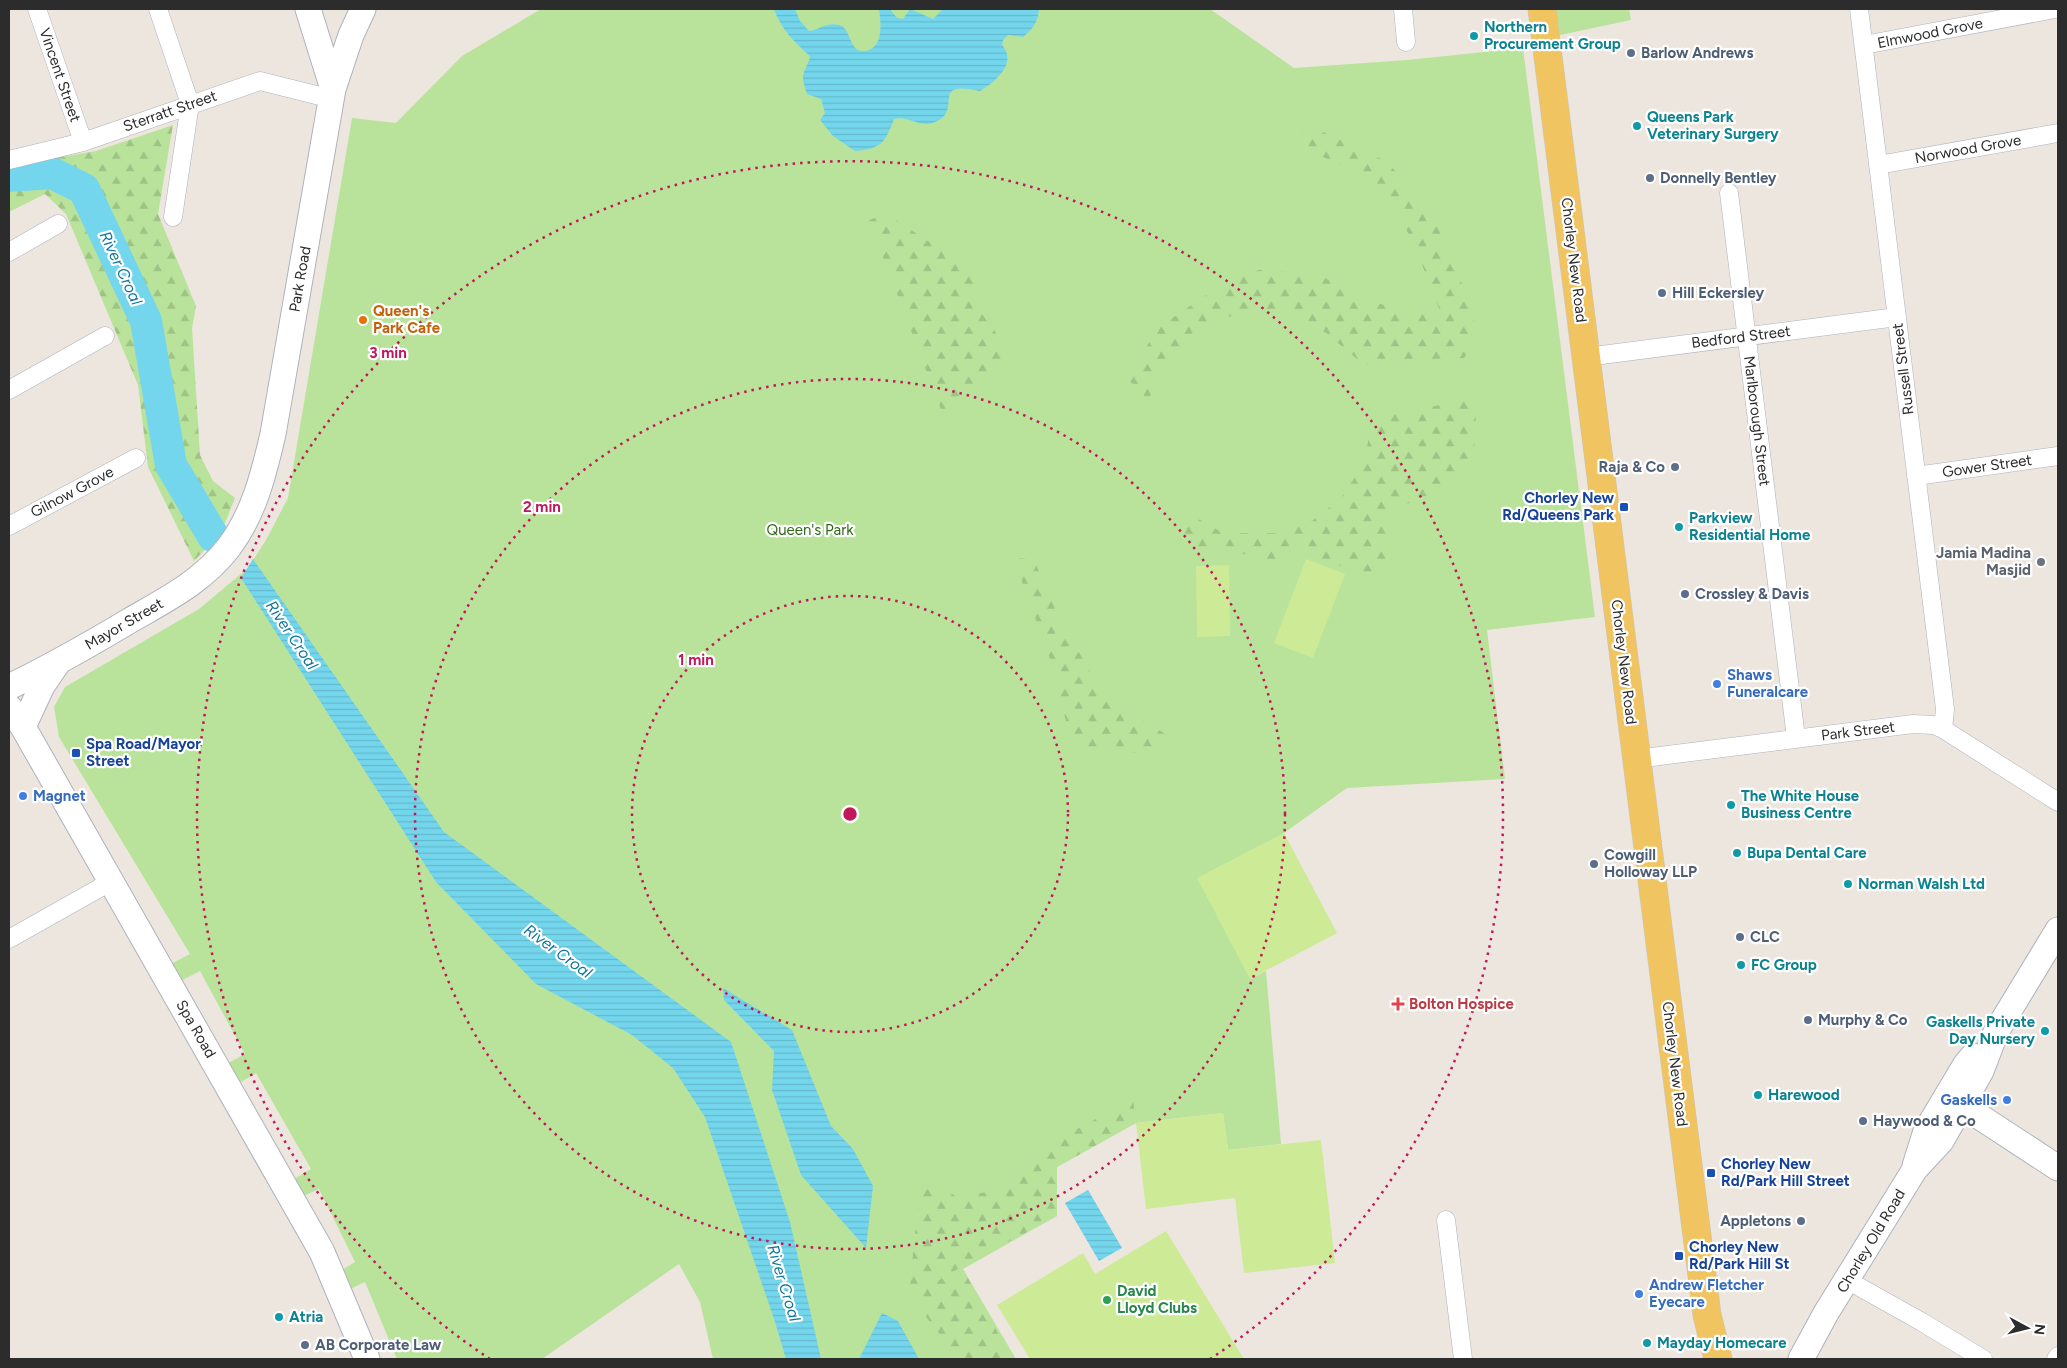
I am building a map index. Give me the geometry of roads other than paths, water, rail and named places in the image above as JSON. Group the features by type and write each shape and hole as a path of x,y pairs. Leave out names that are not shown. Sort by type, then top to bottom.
{"main road":[{"path":"308,9 333,94"},
{"name":"Park Road","path":"229,547 246,517 262,481 273,434 333,94 352,35 363,9"},
{"name":"Chorley New Road","path":"1542,9 1707,1315 1718,1359"},
{"path":"316,37 342,39 352,35"},
{"name":"Mayor Street","path":"9,687 57,664 194,584 229,547"},
{"path":"23,727 42,686 57,664"},
{"name":"Spa Road","path":"9,707 23,727 112,881 322,1252 367,1359"},
{"name":"Chorley Old Road","path":"1802,1359 1826,1313 1914,1169 1941,1141 1968,1104 1996,1032 2058,930"},
{"name":"Chorley Old Road","path":"1914,1169 1926,1131 1934,1117 1966,1064 1996,1032"},
{"path":"1966,1064 1968,1104"},
{"path":"1934,1117 1946,1108 1968,1104 2058,1168"},
{"name":"Chorley Old Road","path":"1784,1359 1826,1313"},
{"name":"Chorley New Road","path":"1705,1359 1707,1315"}],"street":[{"name":"Vincent Street","path":"36,9 84,142"},
{"path":"158,9 190,104 173,218"},
{"path":"1403,9 1406,42"},
{"name":"Russell Street","path":"1859,9 1945,709 1943,729"},
{"name":"Elmwood Grove","path":"1864,45 2055,9"},
{"name":"Sterratt Street","path":"9,160 84,142 260,81 333,94"},
{"name":"Norwood Grove","path":"1878,165 2058,133"},
{"name":"Marlborough Street","path":"1729,193 1796,738"},
{"path":"9,252 58,224"},
{"name":"Bedford Street","path":"1586,357 1897,317"},
{"path":"9,390 105,336"},
{"name":"Gower Street","path":"1916,476 2058,456"},
{"name":"Gilnow Grove","path":"9,526 136,458"},
{"name":"Park Street","path":"1636,759 1913,724 1933,725 1943,729 2058,802"},
{"path":"9,939 112,881"},
{"path":"1446,1220 1463,1359"},
{"path":"1847,1280 1983,1359"}],"water":[{"path":"774,9 795,9 800,21 809,31 827,25 839,25 846,30 855,48 864,51 875,46 878,41 880,34 879,9 890,9 897,18 903,19 910,9 933,19 943,9 1039,9 1036,21 1027,34 1023,37 1008,35 1003,40 1002,45 1007,59 1006,65 992,83 980,91 956,89 951,92 945,115 933,123 927,124 900,118 894,119 885,139 881,143 871,148 855,151 833,136 820,120 825,113 821,99 807,94 803,80 810,56 789,35 780,23"},
{"path":"253,559 444,832 731,1042 790,1222 821,1359 786,1359 705,1117 673,1068 632,1035 536,984 436,882 241,578"},
{"path":"723,988 792,1030 831,1126 853,1149 873,1186 866,1248 801,1175 772,1090 774,1051 724,1000"},
{"path":"1088,1190 1122,1248 1099,1261 1065,1203"},
{"path":"882,1313 898,1321 919,1359 859,1359"}],"waterway":[{"name":"River Croal","path":"9,176 52,173 84,189 146,321 171,465 213,536"}],"place":[{"name":"Northern Procurement Group","path":"1474,36"},
{"name":"Barlow Andrews","path":"1631,53"},
{"name":"Queens Park Veterinary Surgery","path":"1637,126"},
{"name":"Donnelly Bentley","path":"1650,178"},
{"name":"Hill Eckersley","path":"1662,293"},
{"name":"Queen's Park Cafe","path":"363,320"},
{"name":"Raja & Co","path":"1675,467"},
{"name":"Chorley New Rd/Queens Park","path":"1624,507"},
{"name":"Parkview Residential Home","path":"1679,527"},
{"name":"Jamia Madina Masjid","path":"2041,562"},
{"name":"Crossley & Davis","path":"1685,594"},
{"name":"Shaws Funeralcare","path":"1717,684"},
{"name":"Spa Road/Mayor Street","path":"76,753"},
{"name":"Magnet","path":"23,796"},
{"name":"The White House Business Centre","path":"1731,805"},
{"name":"Bupa Dental Care","path":"1737,853"},
{"name":"Cowgill Holloway LLP","path":"1594,864"},
{"name":"Norman Walsh Ltd","path":"1848,884"},
{"name":"CLC","path":"1740,937"},
{"name":"FC Group","path":"1741,965"},
{"name":"Bolton Hospice","path":"1398,1004"},
{"name":"Murphy & Co","path":"1808,1020"},
{"name":"Gaskells Private Day Nursery","path":"2045,1031"},
{"name":"Harewood","path":"1758,1095"},
{"name":"Gaskells","path":"2007,1100"},
{"name":"Haywood & Co","path":"1863,1121"},
{"name":"Chorley New Rd/Park Hill Street","path":"1711,1173"},
{"name":"Appletons","path":"1801,1221"},
{"name":"Chorley New Rd/Park Hill St","path":"1679,1256"},
{"name":"Andrew Fletcher Eyecare","path":"1639,1294"},
{"name":"David Lloyd Clubs","path":"1107,1300"},
{"name":"Atria","path":"279,1317"},
{"name":"Mayday Homecare","path":"1647,1343"},
{"name":"AB Corporate Law","path":"305,1345"}],"park label":[{"name":"Queen's Park","path":"810,530"}]}
